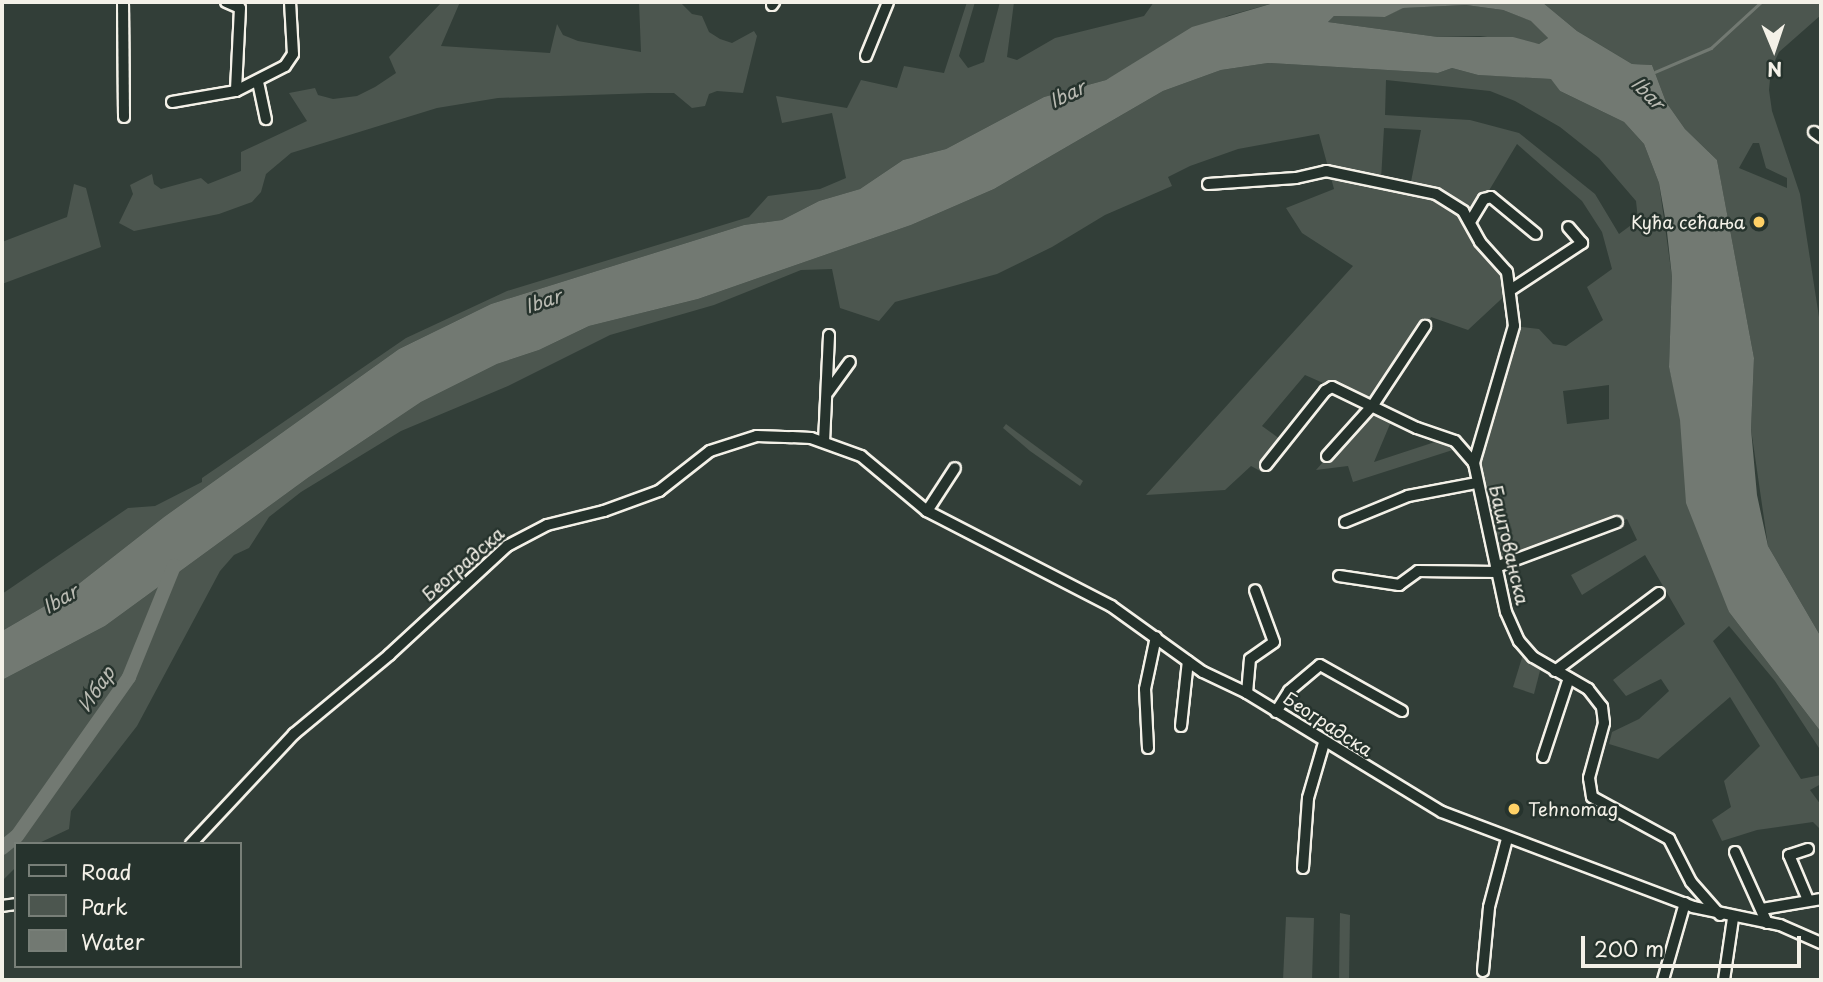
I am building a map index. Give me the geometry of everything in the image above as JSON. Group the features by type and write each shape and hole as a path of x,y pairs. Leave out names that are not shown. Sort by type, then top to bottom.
{"street":[{"path":"123,2 124,117"},
{"path":"226,2 240,8 236,91"},
{"path":"172,102 236,91 285,66 293,54 290,2"},
{"path":"866,57 888,2"},
{"path":"258,82 266,118"},
{"name":"Баштованска","path":"1208,184 1296,178 1326,172 1354,175 1436,194 1470,222 1480,242 1507,272 1512,289 1514,326 1474,463 1476,483 1506,612 1519,641 1555,671 1592,693 1603,711 1589,778 1592,797 1669,839 1692,882 1720,915"},
{"path":"1470,222 1484,200 1498,198 1536,234"},
{"path":"1512,289 1582,243 1568,227"},
{"path":"1327,456 1373,405 1425,326"},
{"path":"824,442 829,335"},
{"path":"828,392 850,362"},
{"path":"1266,465 1328,388 1373,405 1417,428 1455,441 1474,463"},
{"name":"Београдска","path":"193,842 294,734 382,661 507,546 547,525 604,511 659,491 710,451 746,438 774,436 824,442 861,456 927,511 978,540 1065,579 1156,637 1188,662 1247,693 1324,743 1442,812 1507,839 1608,872 1685,903 1720,915 1767,923 1821,943"},
{"path":"927,511 955,468"},
{"path":"1345,522 1408,496 1476,483"},
{"path":"1339,576 1399,586 1418,571 1497,569 1617,522"},
{"path":"1247,693 1251,659 1274,642 1255,590"},
{"path":"1555,671 1658,593"},
{"path":"1148,748 1145,689 1156,637"},
{"path":"1181,726 1188,662"},
{"path":"1276,712 1289,691 1320,665 1402,710"},
{"path":"1544,757 1569,678"},
{"path":"1303,868 1308,798 1324,743"},
{"path":"1483,971 1489,907 1507,839"},
{"path":"1808,849 1789,855 1808,900"},
{"path":"1735,852 1767,923"},
{"path":"1762,909 1821,900"},
{"path":"1663,980 1685,903"},
{"path":"1724,980 1733,918"}],"green space":[{"path":"442,2 460,2 441,46 550,53 557,24 563,35 578,41 641,52 639,2 680,2 692,14 702,16 709,32 732,43 754,31 757,36 743,93 717,91 709,94 705,106 692,108 674,93 649,93 498,98 437,108 291,153 266,174 261,192 252,202 219,214 134,231 119,223 133,194 130,185 152,174 154,184 161,189 201,178 208,184 241,171 241,152 307,121 289,93 315,88 318,95 333,99 357,96 396,73 389,57"},
{"path":"967,2 975,2 959,56 968,68 984,62 1000,2 1014,2 1007,57 1017,60 1055,38 1144,16 1154,2 1277,2 1227,16 1106,80 1044,97 946,149 903,160 860,189 819,201 782,220 744,225 491,304 399,349 164,517 67,593 2,631 2,594 128,508 155,506 202,482 202,478 406,338 507,291 749,217 768,196 820,189 846,178 832,113 782,123 776,96 847,108 861,80 897,88 904,66 944,73"},
{"path":"1542,2 1821,2 1821,15 1779,52 1771,69 1769,90 1772,111 1800,194 1821,330 1821,637 1768,546 1751,429 1754,358 1717,160 1685,129 1666,102 1652,65 1632,64 1577,31","holes":["1753,143 1759,143 1766,168 1787,178 1787,188 1739,168"]},
{"path":"1466,5 1503,10 1532,21 1548,38 1539,44 1480,36 1438,37 1328,22 1334,16 1385,17 1402,8"},
{"path":"1268,63 1438,73 1452,68 1478,75 1552,79 1560,91 1624,122 1644,144 1659,183 1672,277 1669,367 1729,612 1821,732 1821,751 1775,681 1729,626 1713,641 1801,779 1821,775 1821,784 1810,790 1821,805 1821,830 1813,822 1757,830 1722,841 1712,820 1731,807 1724,781 1760,746 1730,697 1658,759 1609,744 1612,732 1639,719 1669,691 1661,679 1626,696 1613,680 1685,624 1645,555 1582,595 1571,575 1637,540 1627,519 1496,567 1474,463 1514,326 1539,329 1553,344 1566,346 1603,320 1587,287 1612,269 1602,232 1582,201 1517,144 1470,222 1512,289 1468,330 1431,317 1374,405 1393,417 1374,462 1447,438 1462,447 1353,482 1348,466 1316,470 1373,405 1305,375 1262,426 1284,442 1262,472 1251,466 1225,490 1146,495 1353,266 1302,233 1286,208 1334,189 1319,134 1238,149 1190,166 1168,177 1172,186 1105,215 1052,247 997,274 895,302 879,321 840,308 832,269 801,270 714,305 610,335 508,386 401,431 301,492 269,517 249,548 234,555 220,571 137,726 71,811 69,829 41,842 14,842 14,869 2,881 2,680 105,626 309,477 421,402 497,364 539,350 589,326 698,299 911,225 994,189 1163,91 1221,70","holes":["1386,80 1490,91 1515,101 1560,127 1599,158 1636,201 1638,220 1619,234 1595,194 1519,133 1470,120 1385,115","1384,128 1421,130 1410,187 1381,180","1609,385 1609,419 1567,424 1563,391"]},
{"path":"74,184 86,188 101,247 2,284 2,242 67,217"},
{"path":"1006,424 1083,481 1080,486 1030,451 1003,428"},
{"path":"1525,648 1542,663 1534,694 1513,687"},
{"path":"1340,913 1350,915 1349,980 1339,980"},
{"path":"1286,917 1314,918 1312,980 1283,980"}],"water":[{"name":"Ibar","path":"1277,2 1542,2 1577,31 1632,64 1652,65 1666,102 1685,129 1717,160 1754,358 1751,429 1757,495 1768,546 1821,637 1821,732 1729,612 1686,503 1680,420 1669,367 1672,277 1666,223 1659,183 1644,144 1624,122 1560,91 1551,79 1478,75 1452,68 1438,73 1268,63 1221,70 1163,91 994,189 911,225 698,299 589,326 539,350 497,364 421,402 309,477 105,626 2,680 2,631 67,593 164,517 399,349 491,304 744,225 782,220 819,201 860,189 903,160 946,149 1044,97 1106,80 1192,27","holes":["1466,5 1503,10 1531,21 1548,38 1539,44 1513,37 1438,37 1328,22 1334,16 1385,17 1403,8"]}],"waterway":[{"name":"Ibar","path":"1655,72 1711,48 1761,2"},
{"name":"Ибар","path":"2,848 17,836 129,677 174,566"}],"place":[{"name":"Кућа сећања","path":"1759,222"},
{"name":"Tehnomag","path":"1514,809"}]}
